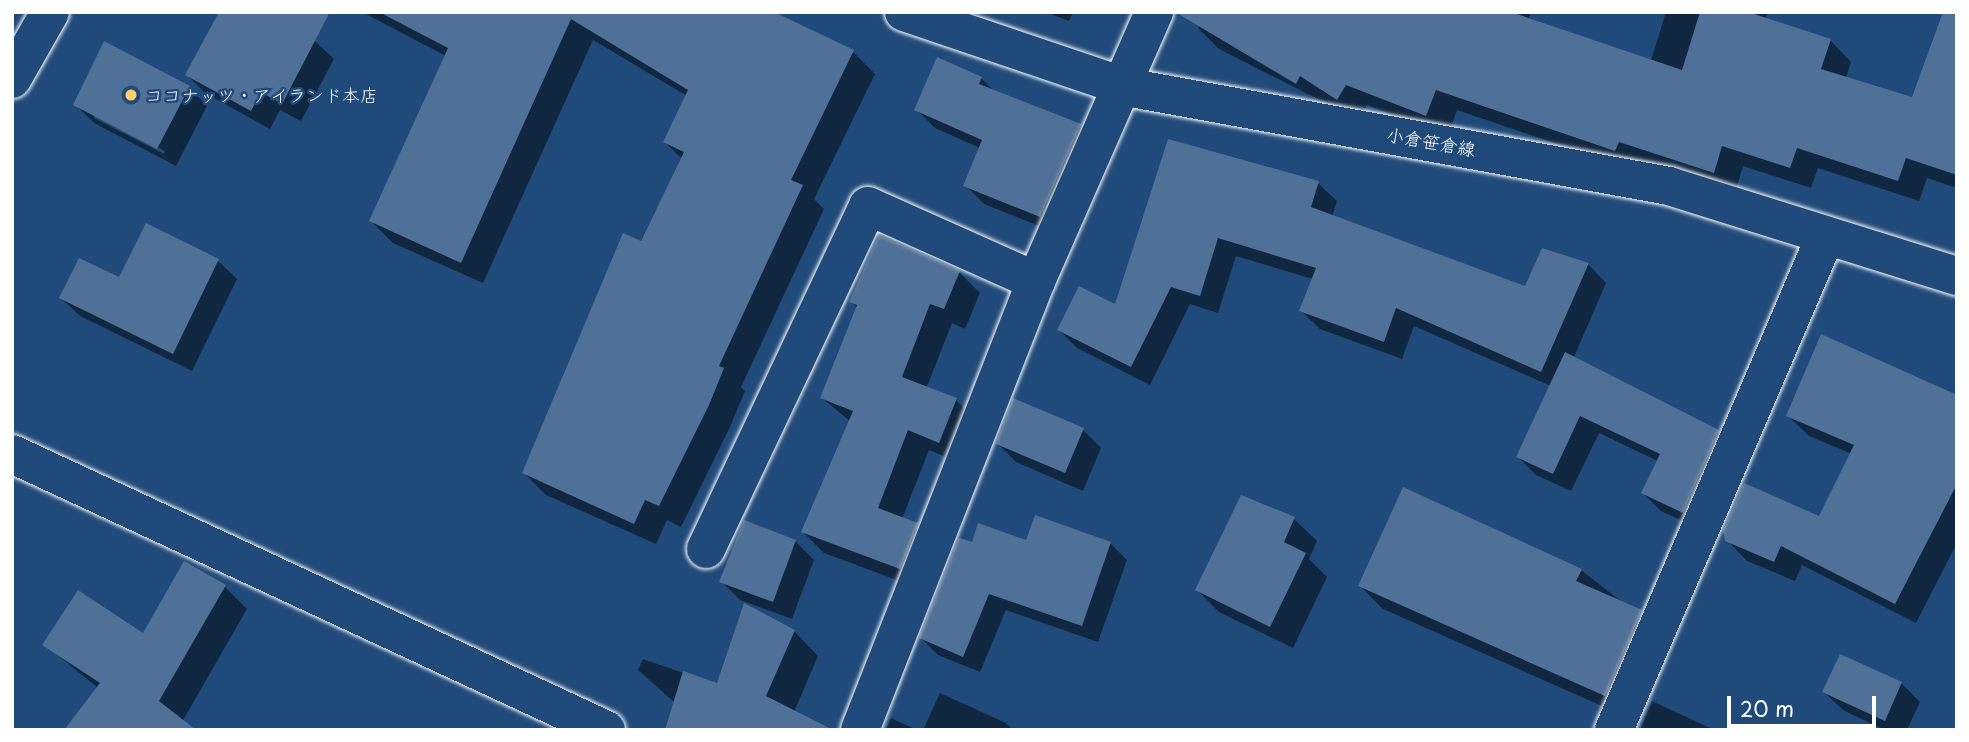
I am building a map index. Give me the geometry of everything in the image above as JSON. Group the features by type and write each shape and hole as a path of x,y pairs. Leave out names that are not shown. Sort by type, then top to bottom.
{"main road":[{"path":"12,79 50,12"},
{"name":"小倉笹倉線","path":"904,12 1126,87 1669,186 1957,275"},
{"path":"860,730 1036,281 1126,87 1154,12"},
{"path":"706,549 867,206 1036,281"},
{"path":"1614,730 1826,235"},
{"path":"12,454 606,730"}],"building":[{"path":"219,12 330,12 282,104 261,92 251,111 185,75"},
{"path":"379,12 776,13 854,50 791,180 803,185 719,366 724,368 709,405 659,506 645,500 634,524 522,473 623,233 641,241 684,152 663,142 688,90 571,19 461,263 369,221 448,48"},
{"path":"1175,12 1511,12 1682,70 1700,12 1748,12 1831,39 1821,69 1912,97 1943,12 1957,12 1957,175 1906,158 1898,181 1797,148 1790,168 1722,146 1714,173 1619,142 1615,151 1436,90 1426,116 1346,85 1337,100 1300,76 1296,84"},
{"name":"ココナッツ・アイランド本店","path":"104,41 190,86 157,149 73,105"},
{"path":"937,57 982,77 979,84 1081,124 1040,217 963,186 982,140 914,110"},
{"path":"1168,139 1319,181 1311,207 1525,286 1542,248 1589,263 1541,372 1396,308 1384,342 1299,311 1316,268 1218,238 1200,296 1171,287 1131,367 1057,330 1079,286 1115,304"},
{"path":"146,223 219,259 173,354 59,298 79,258 119,277"},
{"path":"879,235 960,271 944,309 930,304 902,377 957,398 939,443 908,430 878,508 918,523 900,569 801,532 853,411 820,398 857,305 849,302"},
{"path":"1821,334 1957,395 1957,484 1895,604 1781,546 1774,562 1725,541 1723,531 1744,483 1819,516 1854,445 1786,416"},
{"path":"1565,352 1719,430 1683,513 1641,493 1660,454 1580,416 1553,474 1516,457"},
{"path":"1013,398 1084,428 1065,473 996,444"},
{"path":"1403,487 1582,569 1576,581 1642,610 1605,696 1358,586"},
{"path":"1241,495 1295,517 1284,542 1306,553 1270,627 1195,590"},
{"path":"1035,515 1111,542 1082,626 989,594 963,657 919,638 959,538 972,542 978,523 1026,540"},
{"path":"744,520 796,540 773,602 719,582"},
{"path":"184,561 226,585 159,701 196,730 64,730 100,683 42,645 78,590 143,633"},
{"path":"744,603 795,630 766,696 833,730 665,730 683,671 717,683"},
{"path":"1840,654 1902,682 1885,721 1822,692"}],"place":[{"name":"ココナッツ・アイランド本店","path":"131,95"}]}
